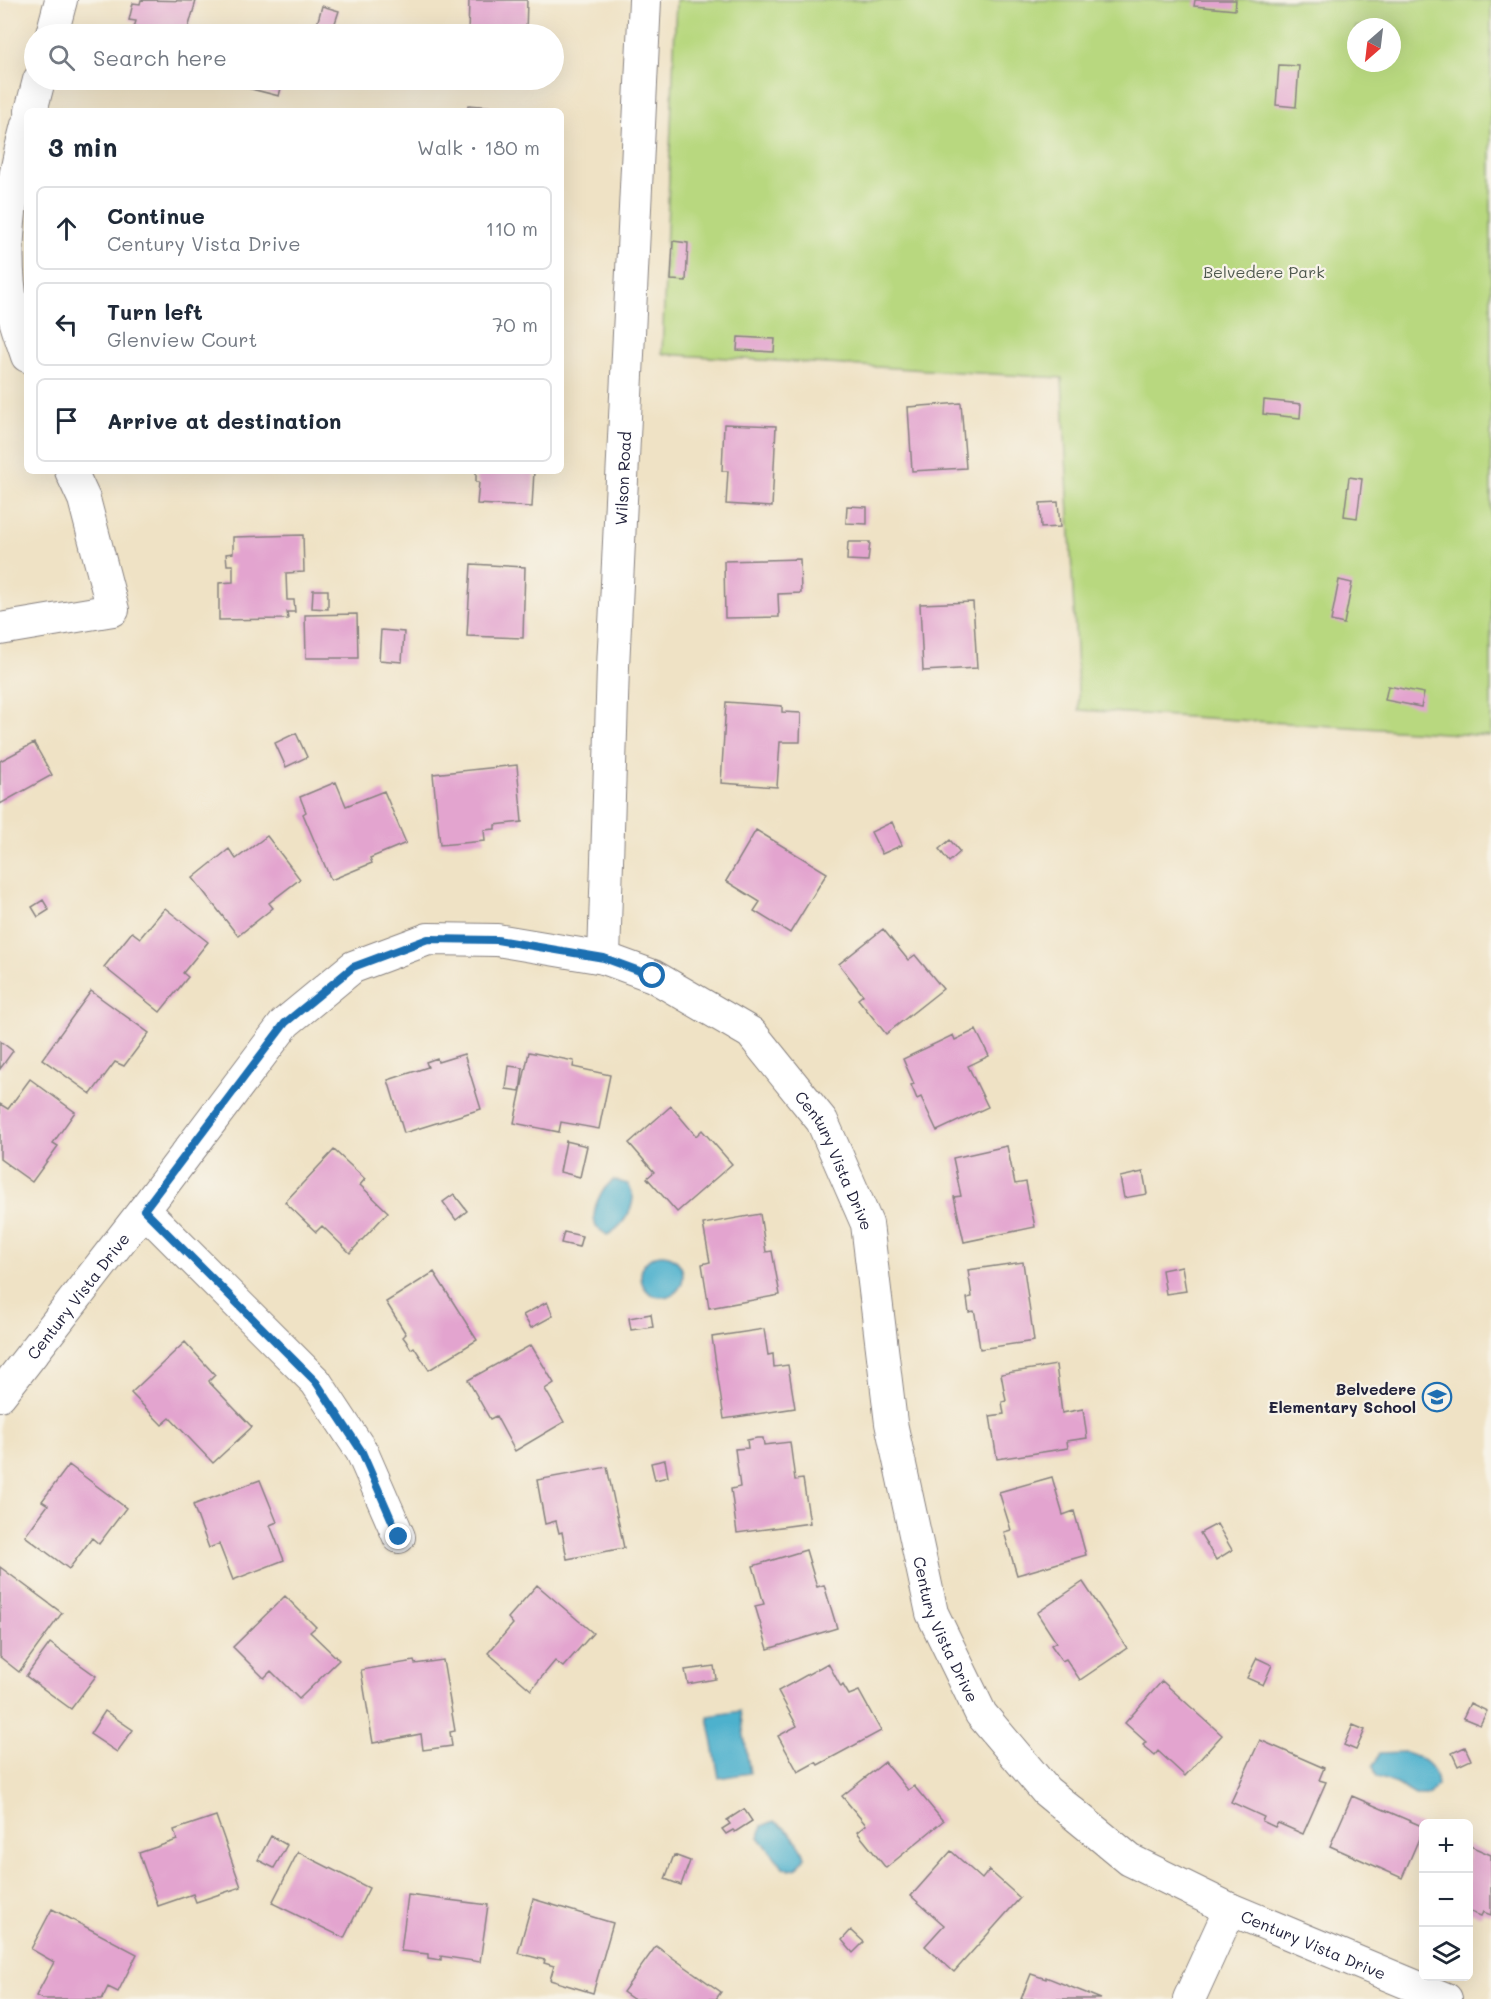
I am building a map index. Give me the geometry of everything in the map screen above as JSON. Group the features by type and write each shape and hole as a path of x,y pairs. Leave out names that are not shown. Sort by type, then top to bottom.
{"street":[{"path":"55,24 61,0"},
{"name":"Wilson Road","path":"604,958 614,667 645,0"},
{"path":"32,108 36,90"},
{"path":"24,137 6,235 12,308 24,346"},
{"path":"0,629 113,610 84,499 72,474"},
{"name":"Century Vista Drive","path":"0,1394 144,1210 285,1023 353,967 428,939 497,940 604,958 653,976 751,1033 822,1121 867,1224 891,1423 932,1613 981,1714 1046,1791 1130,1860 1230,1909 1446,1999"},
{"path":"144,1210 316,1382 362,1452 399,1537"},
{"path":"1189,1999 1230,1909"}],"green space":[{"name":"Belvedere Park","path":"676,0 1491,0 1491,736 1079,710 1062,378 662,354"}],"water":[{"path":"614,1180 628,1184 633,1198 624,1220 607,1235 596,1227 594,1214 604,1189"},
{"path":"662,1255 677,1261 683,1276 677,1291 662,1297 647,1291 641,1276 647,1261"},
{"path":"740,1711 750,1773 719,1778 708,1716"},
{"path":"1405,1752 1427,1763 1434,1773 1437,1785 1428,1795 1415,1795 1397,1784 1377,1777 1373,1766 1380,1753"},
{"path":"774,1821 784,1828 801,1847 805,1857 797,1868 790,1870 783,1867 759,1837 762,1826"}],"building":[{"path":"141,0 196,1 189,24 135,24 136,21 129,20 133,3 140,4"},
{"path":"469,0 527,0 526,24 468,24"},
{"path":"1195,0 1236,0 1235,10 1194,6"},
{"path":"322,6 339,11 335,24 317,24"},
{"path":"1279,65 1299,66 1296,107 1276,105"},
{"path":"255,90 280,90 279,96"},
{"path":"468,105 506,108 468,108"},
{"path":"673,241 688,243 686,281 671,280"},
{"path":"738,337 775,339 774,352 737,350"},
{"path":"1264,400 1301,404 1300,418 1263,414"},
{"path":"961,403 966,468 912,471 908,407"},
{"path":"724,424 776,426 772,507 726,504 728,471 722,471"},
{"path":"476,474 534,474 532,507 477,504 479,482 476,482"},
{"path":"1349,477 1362,479 1357,518 1344,516"},
{"path":"1058,502 1060,527 1041,528 1040,503"},
{"path":"847,506 867,507 867,524 846,523"},
{"path":"303,535 304,572 286,573 287,600 294,600 295,612 287,612 288,619 219,620 219,583 233,582 233,565 227,565 226,554 233,553 233,537"},
{"path":"848,542 870,542 868,561 847,560"},
{"path":"800,559 801,593 778,594 779,617 725,618 724,561"},
{"path":"471,564 525,567 523,638 467,636"},
{"path":"1339,580 1352,583 1344,624 1331,621"},
{"path":"313,590 328,590 328,609 312,608"},
{"path":"973,602 977,668 923,671 920,604"},
{"path":"357,614 358,658 306,658 305,615"},
{"path":"381,630 404,632 402,662 379,660"},
{"path":"1388,686 1424,693 1421,707 1385,700"},
{"path":"726,702 782,706 782,712 801,713 800,742 780,742 777,787 721,783"},
{"path":"296,733 307,757 286,767 275,743"},
{"path":"34,743 52,775 0,804 0,761"},
{"path":"517,765 522,822 495,825 495,829 484,830 485,841 440,845 433,774"},
{"path":"336,782 346,806 384,791 406,843 370,858 372,863 331,880 303,814 306,812 300,797"},
{"path":"892,822 902,845 882,854 871,832"},
{"path":"756,830 827,873 790,933 754,911 760,902 726,881"},
{"path":"267,836 300,879 269,903 273,908 238,936 193,878 229,849 236,859"},
{"path":"950,840 960,852 949,862 939,849"},
{"path":"43,900 49,910 38,917 32,907"},
{"path":"165,908 208,942 183,973 188,977 160,1012 104,967 132,932 140,938"},
{"path":"883,929 908,960 915,955 943,989 886,1034 858,999 863,995 839,964"},
{"path":"91,991 149,1033 124,1066 115,1062 91,1094 42,1059"},
{"path":"976,1030 989,1056 968,1066 988,1107 937,1131 921,1097 917,1099 911,1085 914,1084 903,1059 953,1035 955,1040"},
{"path":"0,1041 13,1051 0,1069"},
{"path":"529,1052 574,1061 573,1067 610,1075 599,1129 561,1122 559,1132 514,1123"},
{"path":"464,1054 481,1109 404,1133 388,1080 428,1067 426,1062 437,1058 438,1062"},
{"path":"509,1066 523,1068 520,1091 506,1089"},
{"path":"30,1079 75,1112 53,1143 58,1146 32,1182 0,1159 0,1104 8,1109"},
{"path":"671,1106 696,1136 702,1130 732,1164 677,1212 647,1178 654,1172 629,1143"},
{"path":"566,1141 587,1146 580,1177 560,1172"},
{"path":"1007,1146 1015,1184 1026,1182 1035,1227 964,1242 954,1197 961,1196 953,1158"},
{"path":"334,1150 365,1179 360,1185 388,1212 350,1253 322,1226 316,1232 285,1202"},
{"path":"1143,1172 1147,1194 1124,1198 1120,1177"},
{"path":"454,1194 467,1211 456,1220 443,1202"},
{"path":"760,1214 766,1252 772,1251 780,1295 709,1308 702,1264 710,1262 703,1224"},
{"path":"564,1232 582,1236 579,1247 561,1243"},
{"path":"1023,1262 1034,1341 980,1349 975,1314 974,1311 969,1312 967,1298 972,1297 968,1270"},
{"path":"1182,1266 1186,1291 1166,1294 1162,1270"},
{"path":"434,1272 477,1340 429,1370 414,1347 411,1349 403,1337 406,1334 386,1302"},
{"path":"547,1302 553,1316 531,1328 523,1315"},
{"path":"651,1314 653,1327 631,1330 629,1318"},
{"path":"764,1329 768,1355 773,1354 774,1367 788,1365 795,1408 724,1419 712,1337"},
{"path":"185,1342 215,1375 209,1381 210,1383 252,1427 213,1463 170,1418 162,1425 131,1393"},
{"path":"531,1345 554,1383 545,1389 564,1422 515,1451 496,1416 490,1419 468,1380"},
{"path":"1056,1365 1062,1413 1083,1409 1087,1438 1067,1441 1068,1448 997,1459 990,1416 1004,1414 1002,1402 1006,1401 1001,1374"},
{"path":"763,1438 764,1445 790,1442 795,1480 803,1479 810,1523 737,1533 731,1489 740,1487 735,1449 748,1448 747,1440"},
{"path":"665,1460 668,1477 655,1480 651,1463"},
{"path":"69,1465 126,1508 99,1544 92,1538 69,1569 25,1536 48,1505 42,1501"},
{"path":"607,1467 624,1548 567,1559 562,1532 559,1533 556,1521 545,1524 537,1480"},
{"path":"1052,1477 1063,1515 1074,1511 1086,1555 1017,1575 1004,1532 1011,1530 999,1492"},
{"path":"260,1480 277,1522 270,1525 284,1560 233,1580 219,1544 209,1548 193,1505"},
{"path":"1217,1524 1232,1550 1216,1560 1200,1533"},
{"path":"806,1550 817,1587 824,1585 837,1628 768,1649 755,1606 764,1604 753,1566"},
{"path":"0,1567 62,1613 19,1672 0,1657"},
{"path":"1083,1582 1127,1648 1080,1680 1066,1659 1062,1661 1051,1645 1056,1642 1037,1613"},
{"path":"537,1585 593,1633 563,1667 555,1661 531,1690 488,1653 513,1624 508,1618"},
{"path":"285,1596 316,1627 310,1632 339,1660 299,1699 271,1671 264,1678 233,1647"},
{"path":"50,1643 96,1676 71,1709 26,1676"},
{"path":"1257,1658 1272,1665 1263,1685 1247,1678"},
{"path":"443,1660 455,1731 450,1732 452,1746 423,1750 421,1734 373,1743 361,1670 414,1661 415,1664"},
{"path":"828,1663 841,1687 843,1685 849,1695 859,1691 881,1731 818,1765 816,1762 798,1772 778,1736 797,1726 778,1691"},
{"path":"714,1666 716,1679 688,1684 685,1670"},
{"path":"1162,1681 1222,1735 1185,1776 1158,1751 1155,1755 1143,1745 1146,1742 1125,1723"},
{"path":"1470,1703 1487,1711 1480,1725 1463,1718"},
{"path":"105,1711 133,1730 117,1752 90,1734"},
{"path":"1353,1725 1365,1730 1356,1750 1344,1745"},
{"path":"1260,1740 1324,1768 1319,1780 1326,1782 1303,1834 1278,1823 1275,1827 1262,1821 1264,1817 1231,1802"},
{"path":"1465,1747 1471,1760 1458,1766 1452,1753"},
{"path":"885,1762 908,1790 914,1786 943,1821 886,1868 857,1832 866,1825 842,1796"},
{"path":"1352,1796 1419,1825 1419,1839 1402,1878 1330,1846"},
{"path":"744,1809 752,1821 735,1832 733,1830 726,1834 722,1829 730,1824 727,1820"},
{"path":"216,1816 241,1887 196,1902 193,1894 158,1906 139,1853 177,1840 174,1830"},
{"path":"271,1836 287,1845 274,1868 258,1860"},
{"path":"1473,1847 1491,1855 1491,1915 1483,1912 1481,1916 1473,1913"},
{"path":"951,1851 982,1879 989,1870 1020,1898 954,1972 925,1946 944,1925 911,1896"},
{"path":"298,1852 369,1888 344,1938 272,1903"},
{"path":"674,1855 690,1861 681,1885 665,1879"},
{"path":"408,1895 488,1905 480,1962 441,1956 441,1960 428,1958 428,1954 401,1951"},
{"path":"533,1899 613,1923 593,1993 550,1980 554,1966 544,1963 545,1960 518,1953"},
{"path":"52,1909 137,1954 118,1992 108,1987 102,1999 42,1999 36,1996 54,1962 31,1949"},
{"path":"851,1930 864,1942 853,1953 842,1940"},
{"path":"656,1946 721,1992 716,1999 633,1999 623,1992"},
{"path":"1031,1974 1046,1979 1046,1977 1101,1999 1021,1999"}],"place":[{"name":"Belvedere Elementary School","path":"1437,1397"}],"route":[{"path":"399,1537 362,1452 316,1382 144,1210 285,1023 353,967 428,939 497,940 604,958 653,976"}]}
